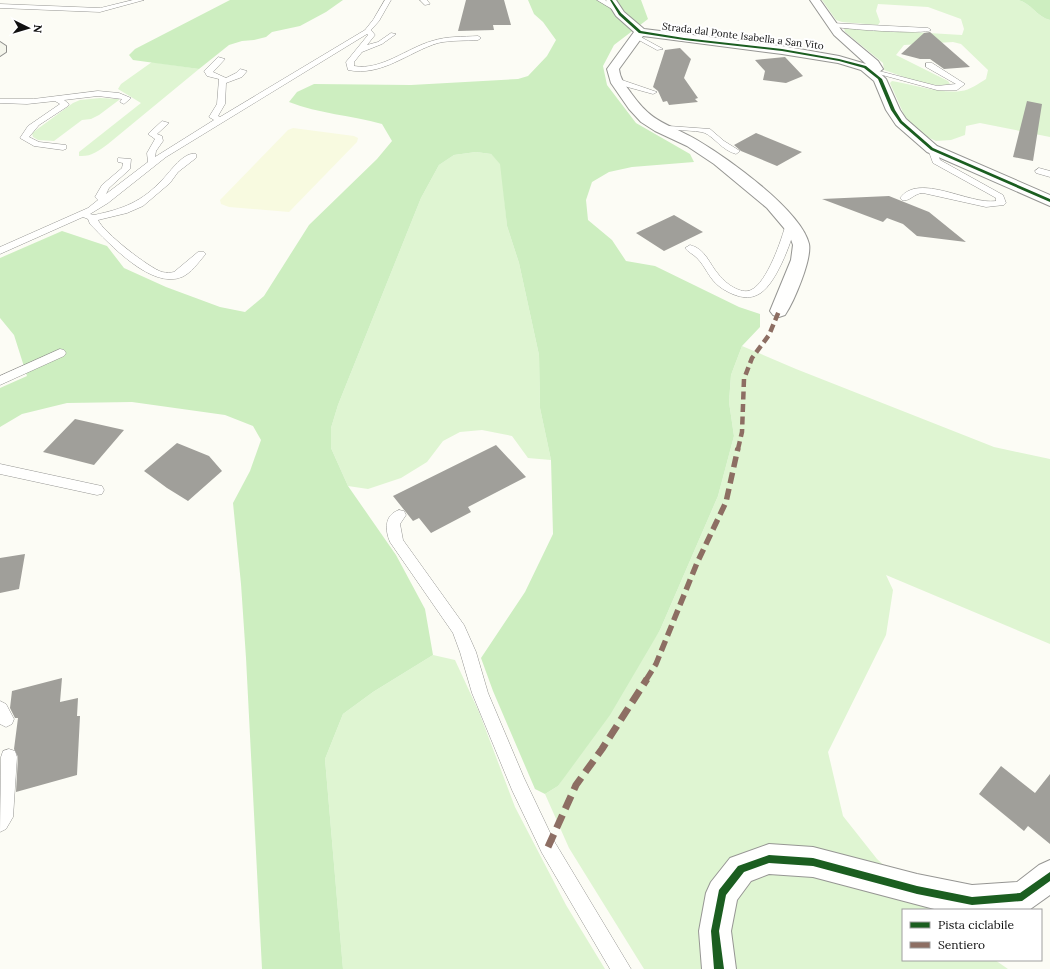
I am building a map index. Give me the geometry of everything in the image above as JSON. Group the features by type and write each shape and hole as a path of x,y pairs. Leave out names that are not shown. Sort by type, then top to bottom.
{"street":[{"name":"Strada dal Ponte Isabella a San Vito","path":"815,0 838,33 874,64 893,110 901,122 932,149 1050,201"},
{"path":"613,4 638,34 613,70 616,81 635,108 644,119 692,144 737,175 790,223 800,235 802,246 798,261 779,311"},
{"name":"Strada dal Ponte Isabella a San Vito","path":"638,34 745,45 822,56 865,67 880,76"},
{"path":"0,46 0,52"},
{"path":"719,969 715,931 722,893 741,869 769,859 813,862 917,890 972,901 1022,897 1050,876"}],"lane":[{"path":"0,6 100,10 141,0"},
{"path":"88,216 153,162 367,31 376,21 388,0"},
{"path":"600,0 613,4"},
{"path":"831,25 928,30"},
{"path":"367,31 372,35 350,62 349,66 355,69 365,70 434,42 478,38"},
{"path":"360,50 380,43 394,34"},
{"path":"638,34 660,49"},
{"path":"220,59 208,71 210,74 223,78 221,104 213,117 221,120"},
{"path":"880,76 936,88 957,88 961,84 929,65"},
{"path":"222,82 239,75 243,71"},
{"path":"278,75 279,79 283,83"},
{"path":"616,81 653,92"},
{"path":"0,101 57,99 105,93 127,98 124,102"},
{"path":"57,99 65,104 32,128 26,133 24,138 36,144 62,148"},
{"path":"153,162 150,156 151,152 159,141 159,138 152,134 166,123"},
{"path":"657,127 707,131 721,143 736,151"},
{"path":"905,198 912,191 930,190 985,204 997,205 1001,203 1000,197 936,160 932,149"},
{"path":"0,251 88,216 124,211 140,204 167,182 175,170 193,156"},
{"path":"105,201 100,197 102,192 126,169 128,164 128,161 121,160"},
{"path":"1039,172 1050,174"},
{"path":"88,216 98,227 154,273 163,276 178,274 201,254"},
{"path":"690,248 704,258 720,282 740,294 748,295 756,292 773,269 789,234 790,223"},
{"path":"0,381 60,353"},
{"path":"0,469 97,490"},
{"path":"399,515 395,517 392,525 397,542 460,630 480,693 518,784 548,847 621,969"},
{"path":"0,823 4,817 9,756"}],"green space":[{"path":"230,0 343,0 326,12 300,26 272,32 266,37 229,45 199,69 133,60 129,55 135,49"},
{"path":"528,0 641,0 648,19 614,45 603,66 607,85 636,123 690,154 694,162 632,167 609,172 592,182 586,200 588,220 612,240 626,261 655,266 739,307 760,314 760,327 742,346 731,375 729,402 734,436 718,496 660,630 610,715 558,786 545,794 535,789 493,691 481,658 525,592 553,534 551,460 540,408 539,355 519,263 507,226 500,164 491,154 476,152 454,155 439,165 421,198 338,405 331,428 331,448 348,486 396,555 425,609 433,655 373,692 343,714 325,759 343,969 262,969 246,658 241,584 233,503 250,471 261,440 253,426 225,415 132,402 67,403 22,414 0,427 0,388 27,376 14,335 0,318 0,258 62,231 107,246 124,268 166,287 220,307 245,312 264,296 309,225 377,159 392,141 382,124 359,118 323,112 289,102 297,92 314,84 411,85 518,79 528,76 547,56 556,40 543,22 534,14"},
{"path":"822,0 1018,0 1027,4 1041,16 1050,20 1050,137 980,123 966,126 965,135 951,140 936,141 923,135 905,117 890,83 892,81 953,92 971,88 986,79 988,70 961,44 953,42 904,45 896,55 948,81 950,84 935,85 917,81 884,70 883,63 845,32 844,28 962,35 964,29 961,19 928,7 878,4 876,11 880,22 878,25 842,22 836,20"},
{"path":"1018,0 1050,0 1050,20 1041,16 1027,4"},
{"path":"152,62 199,69 108,144 91,154 79,156 79,152 141,103 118,89 121,84"},
{"path":"100,98 119,100 99,115 91,119 82,120 54,141 38,140 33,137 32,133 73,103 80,100"},
{"path":"293,128 354,136 358,138 357,142 289,212 229,207 221,204 220,200 288,130"},
{"path":"476,152 491,154 501,164 507,226 519,263 539,355 540,408 551,460 528,458 512,436 482,430 460,432 443,441 427,462 401,478 368,489 348,486 331,448 331,428 338,405 421,198 439,165 454,155"},
{"path":"742,346 796,369 994,447 1050,459 1050,644 886,575 893,590 886,635 828,752 843,816 877,859 931,909 902,909 902,961 996,961 1008,969 644,969 569,848 545,794 558,786 660,630 718,496 734,436 729,402 731,375"},
{"path":"433,655 455,660 479,712 515,807 566,905 605,969 343,969 325,759 343,714 373,692"}],"building":[{"path":"466,0 504,0 511,25 493,25 494,30 458,31"},
{"path":"930,32 970,67 944,69 930,59 920,59 901,54 924,33"},
{"path":"680,48 691,59 684,78 698,98 695,99 698,102 669,105 667,101 663,102 658,91 653,87 665,50"},
{"path":"785,57 803,76 786,83 763,80 765,71 755,60"},
{"path":"1027,101 1042,104 1033,161 1013,157"},
{"path":"756,133 802,152 777,166 741,151 734,145"},
{"path":"889,196 929,212 966,242 917,236 903,224 887,218 883,222 822,199"},
{"path":"674,215 703,232 664,251 636,233"},
{"path":"75,419 124,430 94,465 43,452"},
{"path":"177,443 209,456 222,471 188,501 144,471"},
{"path":"496,445 526,477 468,507 471,512 431,533 419,518 413,521 393,496"},
{"path":"25,554 19,589 0,593 0,558"},
{"path":"62,678 60,702 78,698 77,716 80,716 77,775 16,792 18,757 14,749 18,718 15,718 10,708 12,691"},
{"path":"1001,766 1035,793 1050,774 1050,844 1028,826 1024,831 979,794"}],"marked path":[{"path":"548,847 576,785 602,749 656,664 697,563 726,502 742,432 744,379 752,358 769,335 779,311"}],"cycle path":[{"path":"611,0 620,14 640,32 684,39 782,50 839,60 865,67 880,79 893,110 901,122 932,149 1050,201"},
{"path":"719,969 715,931 722,893 741,869 769,859 813,862 917,890 972,901 1022,897 1050,876"}]}
